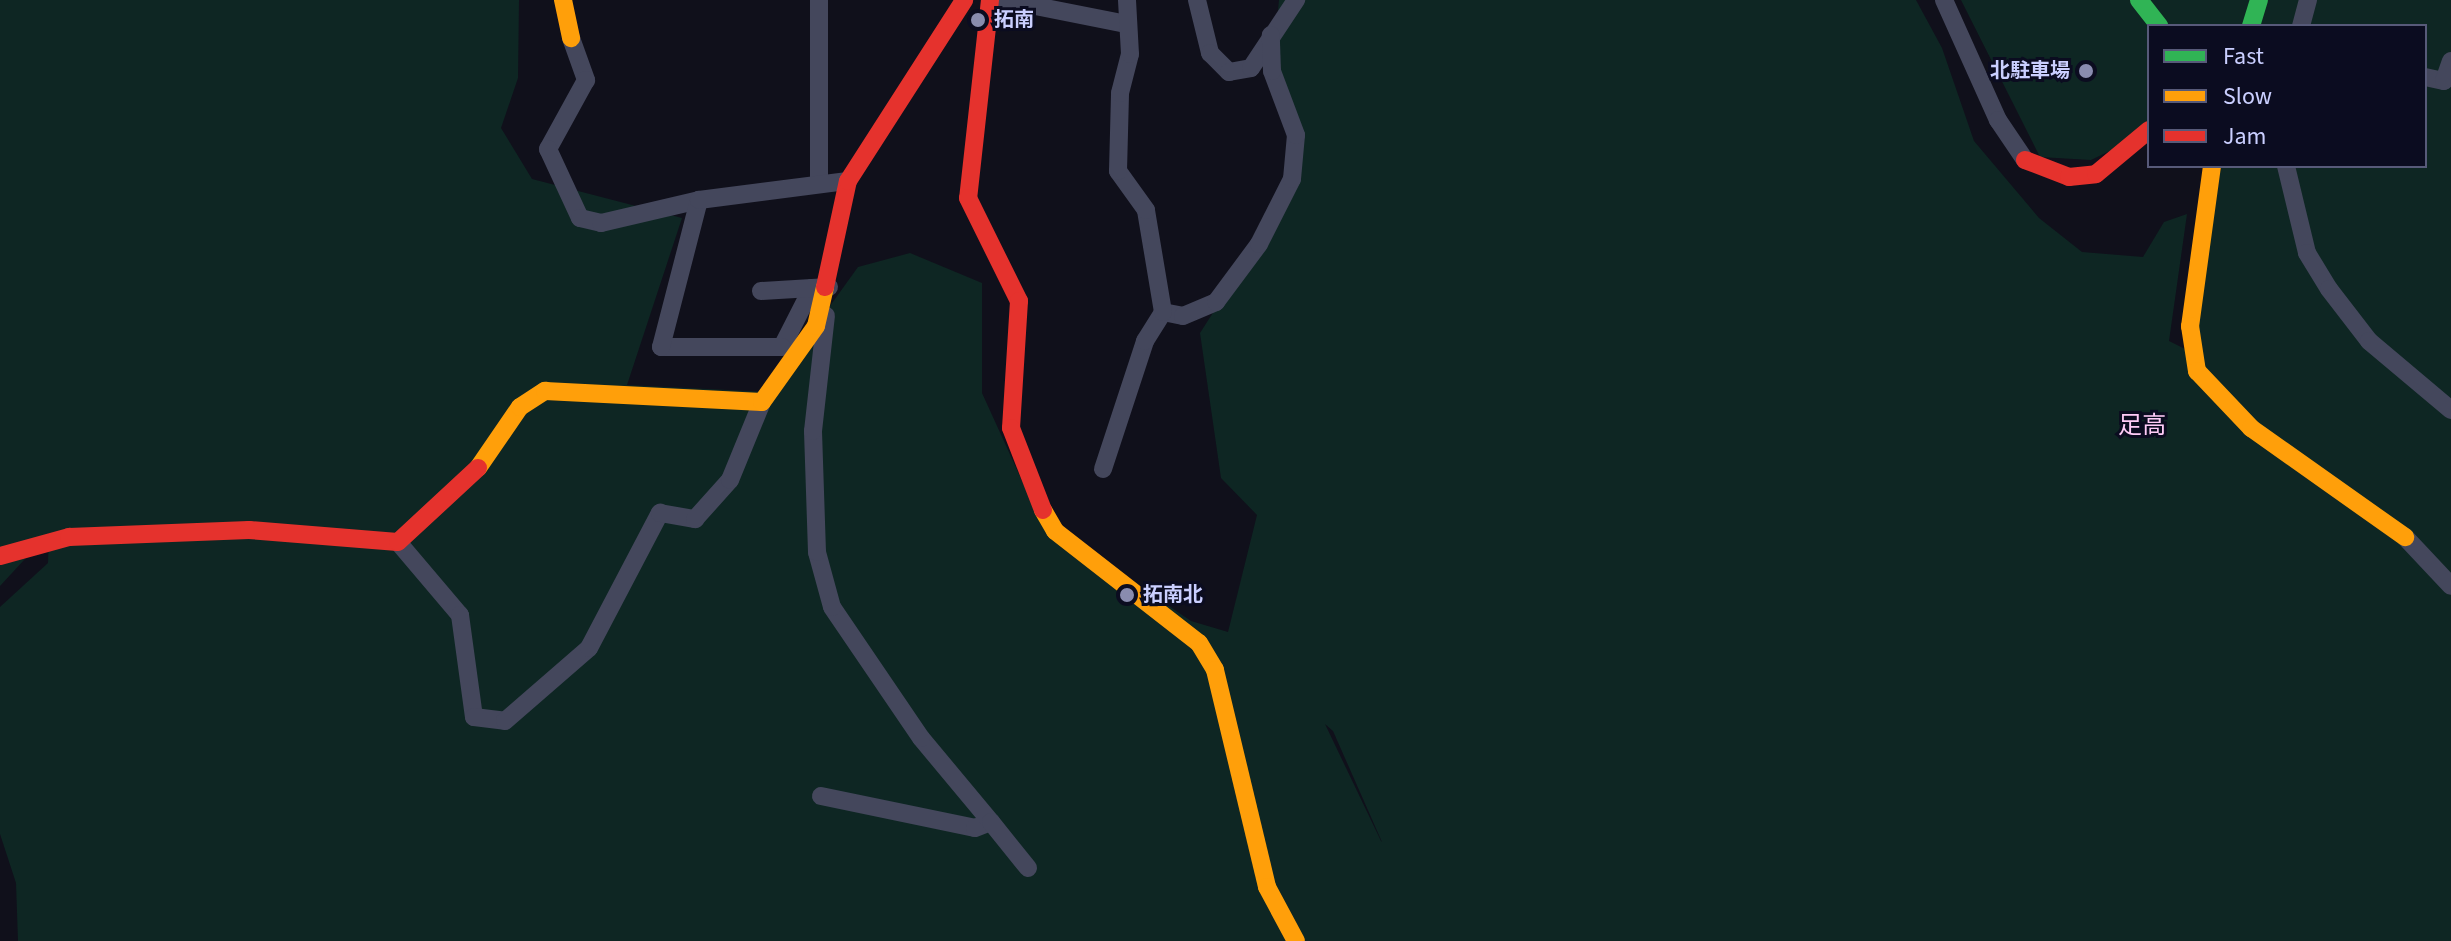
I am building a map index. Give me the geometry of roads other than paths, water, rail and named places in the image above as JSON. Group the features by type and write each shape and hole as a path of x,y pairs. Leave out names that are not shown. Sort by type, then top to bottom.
{"street":[{"path":"563,0 571,38 586,80 548,149 580,218 601,223 699,200 819,179 848,181"},
{"path":"819,0 819,179"},
{"path":"398,542 460,615 474,717 505,721 589,648 660,513 695,519 730,480 762,402 816,326 821,287 848,181 964,0"},
{"path":"990,0 968,198 1019,301 1011,428 1028,483 1055,531 1199,643 1215,670 1267,887 1296,941"},
{"path":"1005,0 1126,24"},
{"path":"1103,469 1145,341 1163,312 1146,210 1118,171 1120,93 1130,54 1127,0"},
{"path":"1197,0 1210,53 1229,72 1251,68 1296,0"},
{"path":"1944,0 1998,120 2025,160 2069,177 2096,174 2147,132"},
{"path":"2139,0 2157,24"},
{"path":"2252,24 2259,0"},
{"path":"2302,24 2308,0"},
{"path":"1163,312 1183,316 1216,302 1259,244 1292,179 1296,135 1272,71 1271,35"},
{"path":"2427,77 2444,81 2451,61"},
{"path":"2212,168 2190,326 2197,371 2251,428 2405,537 2451,586"},
{"path":"2286,168 2307,253 2329,289 2369,341 2451,410"},
{"path":"699,200 661,347 782,347 821,287"},
{"path":"761,291 821,287"},
{"path":"821,287 813,431 817,552 832,607 921,738 1028,868"},
{"path":"0,556 69,537 249,530 398,542 467,484 520,407 545,391 762,402"},
{"path":"821,796 975,828 991,822"}],"place":[{"name":"拓南","path":"978,20"},
{"name":"北駐車場","path":"2086,71"},
{"name":"拓南北","path":"1127,595"}],"district":[{"name":"足高","path":"2142,426"}]}
